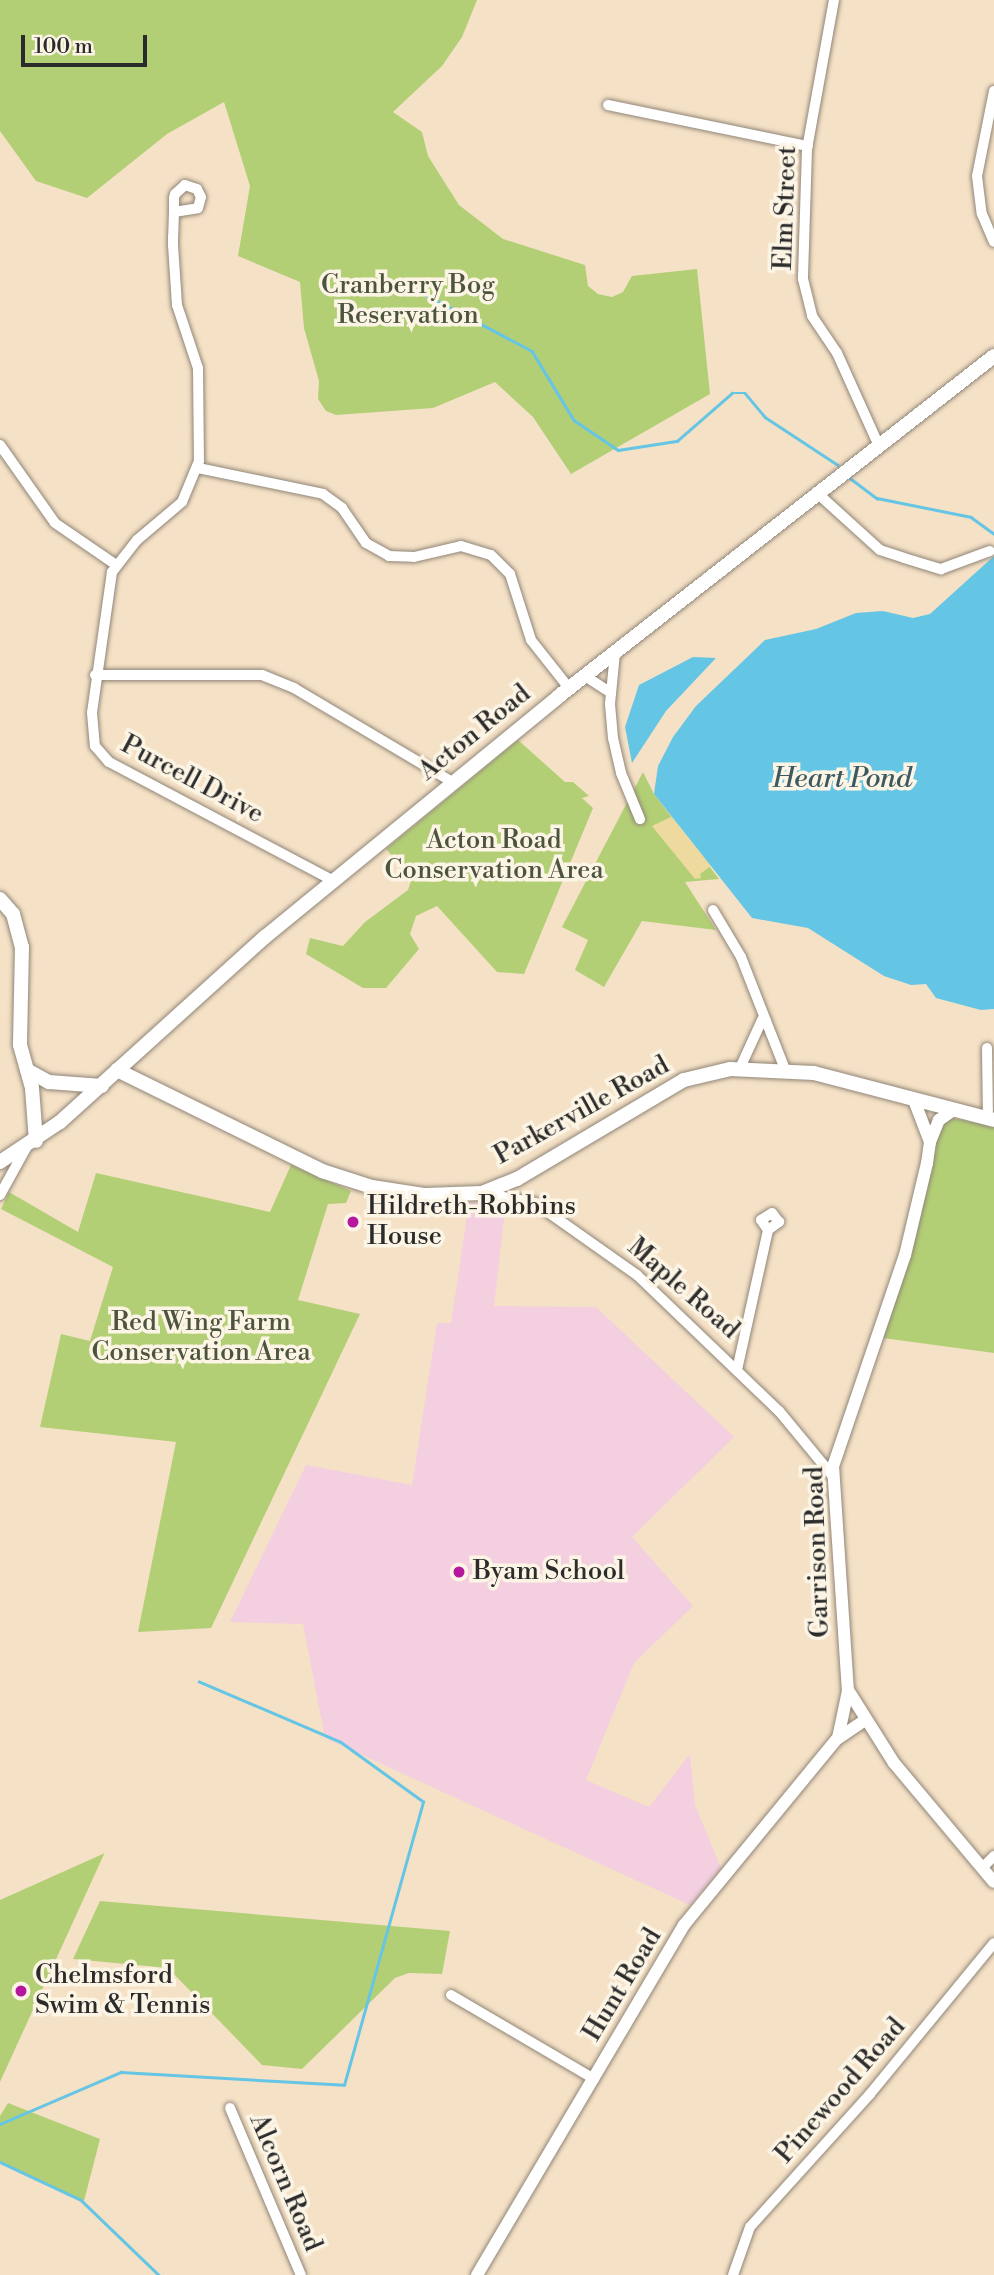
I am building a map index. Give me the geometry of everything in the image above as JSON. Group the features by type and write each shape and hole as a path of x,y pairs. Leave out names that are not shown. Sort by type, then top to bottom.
{"main road":[{"name":"Acton Road","path":"0,1162 31,1144 102,1086 265,937 569,688 816,492 994,356"},
{"path":"0,899 13,914 22,947 20,1037 27,1070 31,1144"},
{"name":"Parkerville Road","path":"482,1193 555,1161 684,1080 740,1068 785,1069 991,1119"},
{"path":"27,1070 49,1082 102,1086"},
{"name":"Maple Road","path":"117,1070 355,1183 425,1195 482,1193"}],"street":[{"name":"Elm Street","path":"834,0 808,146 803,279 812,316 837,353 878,444"},
{"path":"994,91 976,176 982,214 994,242"},
{"path":"608,105 808,146"},
{"name":"Purcell Drive","path":"174,212 176,298 199,378 198,468 182,502 116,565 105,596 95,675 95,746 109,762 334,881"},
{"path":"0,444 55,523 116,565"},
{"path":"198,468 323,494 338,504 366,543 388,556 414,557 461,545 485,551 510,574 528,634 569,688"},
{"path":"816,492 880,550 941,569 990,551"},
{"path":"615,653 611,693 621,773 640,818"},
{"path":"95,675 261,675 293,688 454,783"},
{"path":"585,676 611,693"},
{"path":"713,910 741,957 762,1020 776,1042 785,1069"},
{"path":"740,1068 762,1020"},
{"path":"987,1048 991,1119"},
{"path":"914,1100 930,1142"},
{"name":"Garrison Road","path":"952,1111 939,1120 930,1142 905,1255 832,1475 848,1690 864,1721 907,1781 994,1882"},
{"path":"0,1195 31,1144"},
{"name":"Maple Road","path":"482,1193 515,1196 544,1209 637,1275 794,1427 832,1475"},
{"path":"737,1370 768,1230"},
{"name":"Hunt Road","path":"838,1739 848,1690"},
{"name":"Hunt Road","path":"477,2275 684,1925 838,1739 864,1721"},
{"path":"982,1868 994,1856"},
{"name":"Pinewood Road","path":"733,2275 751,2227 870,2094 994,1943"},
{"path":"451,1995 594,2079"},
{"name":"Alcorn Road","path":"230,2108 301,2275"}],"shaded area":[{"name":"Byam School","path":"506,1202 494,1306 596,1307 734,1437 632,1537 693,1606 634,1663 586,1780 649,1807 690,1754 695,1805 721,1868 690,1905 325,1738 303,1624 230,1622 306,1465 412,1485 437,1323 451,1323 469,1203"}],"green space":[{"name":"Cranberry Bog Reservation","path":"0,0 477,0 462,37 442,66 393,112 422,132 428,156 459,205 503,239 585,265 588,286 598,294 612,297 623,292 632,276 697,269 710,394 571,474 533,417 495,382 433,408 336,415 326,411 318,399 319,381 304,328 300,282 238,256 250,186 224,102 167,134 87,198 36,181 0,131"},
{"name":"Acton Road Conservation Area","path":"518,740 565,782 573,782 589,796 582,798 593,808 524,974 497,972 437,906 416,916 410,934 419,949 386,988 363,988 306,954 310,938 343,946 365,922 408,890 412,878 386,849"},
{"path":"643,772 654,794 719,879 685,882 716,930 642,921 604,987 575,970 588,940 562,927"},
{"path":"951,1118 994,1126 994,1353 883,1338 916,1237 936,1139 943,1124"},
{"name":"Red Wing Farm Conservation Area","path":"291,1165 351,1191 346,1203 328,1204 298,1300 360,1314 211,1628 138,1632 176,1442 40,1427 61,1334 90,1341 113,1267 1,1209 9,1192 78,1232 96,1173 270,1212"},
{"name":"Chelmsford Swim & Tennis","path":"104,1853 0,2082 0,1900"},
{"path":"100,1901 450,1931 442,1974 409,1973 395,1978 302,2069 262,2065 168,1968 73,1959"},
{"path":"8,2103 100,2139 84,2201 0,2163 0,2116"}],"sand":[{"path":"671,817 711,866 700,874 701,878 695,879 652,826"}],"water":[{"name":"Heart Pond","path":"994,556 994,1009 981,1010 936,998 926,984 911,985 884,976 808,928 752,918 654,794 658,766 673,737 696,706 765,640 816,629 856,613 883,611 913,618 930,614"},
{"path":"693,657 716,658 666,711 632,763 625,727 639,685"}],"waterway":[{"path":"415,289 532,351 574,420 618,450 677,441 732,393 745,393 765,417 838,465"},
{"path":"850,478 877,498 971,517 994,534"},
{"path":"0,2124 121,2072 344,2085 423,1802 340,1742 199,1682"},
{"path":"0,2162 81,2200 159,2275"}],"place":[{"name":"Hildreth-Robbins House","path":"353,1222"},
{"name":"Byam School","path":"459,1572"},
{"name":"Chelmsford Swim & Tennis","path":"21,1991"}]}
